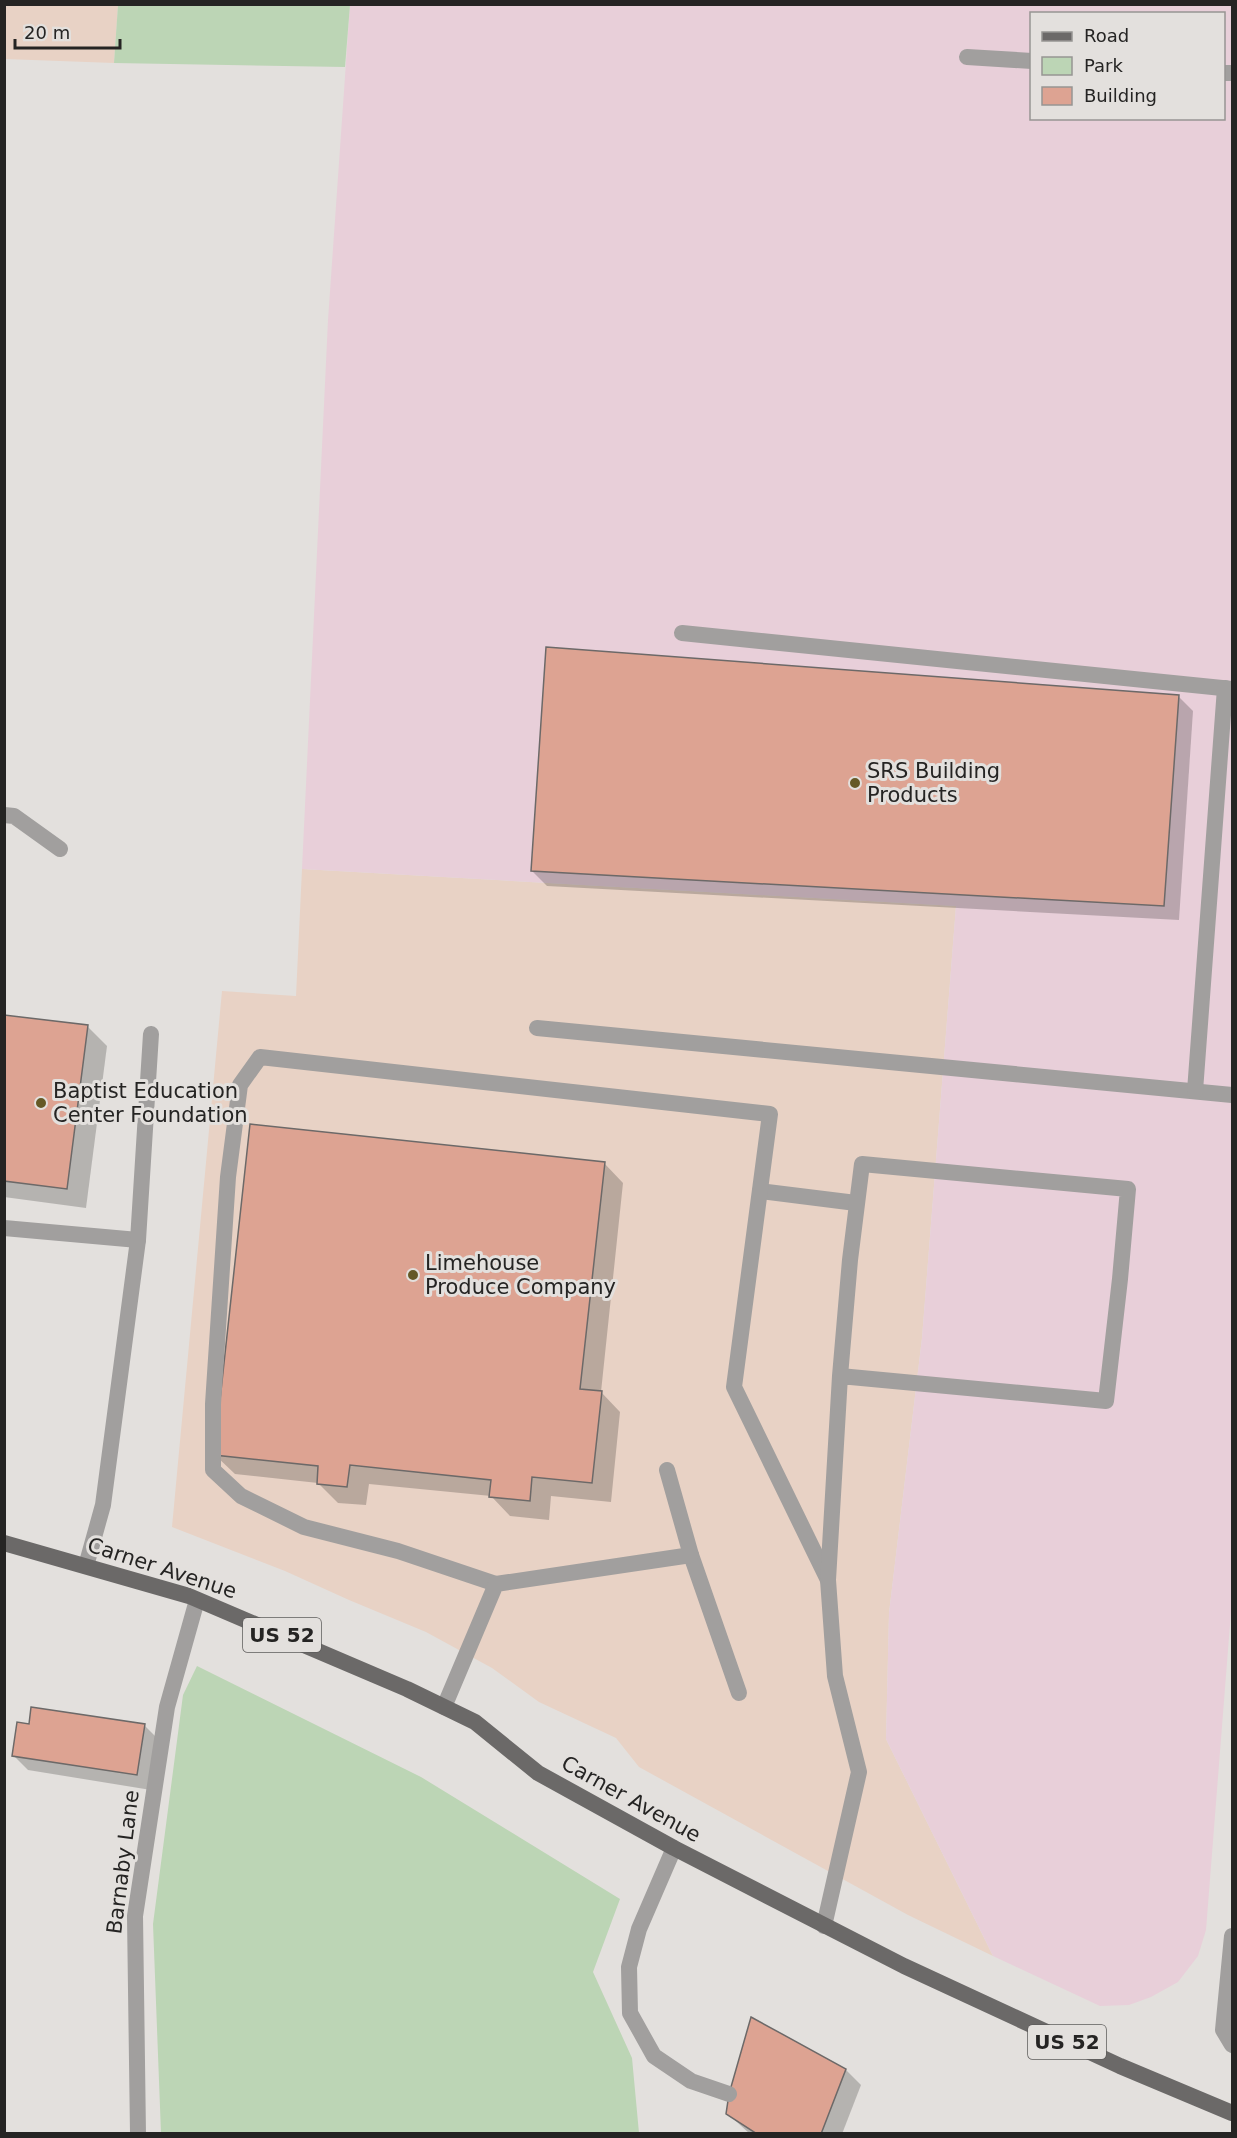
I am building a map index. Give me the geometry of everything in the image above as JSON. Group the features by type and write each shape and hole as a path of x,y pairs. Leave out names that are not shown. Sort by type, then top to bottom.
{"main road":[{"name":"Carner Avenue","path":"4,1543 197,1600 407,1689 476,1722 538,1773 674,1848 824,1926 904,1966 1109,2061 1233,2113"}],"street":[{"path":"967,57 1030,61"},
{"path":"682,633 1229,688 1194,1091"},
{"path":"4,815 14,816 60,849"},
{"path":"537,1028 1233,1095"},
{"path":"86,1566 103,1505 138,1240 151,1034"},
{"path":"692,1555 496,1584 398,1551 304,1527 241,1496 213,1470 213,1404 228,1177 240,1085 260,1057 770,1114 734,1387 828,1581"},
{"path":"824,1926 859,1772 835,1676 828,1581 840,1376 861,1164 1128,1189 1106,1401 840,1376"},
{"path":"760,1191 856,1203"},
{"path":"4,1228 138,1240"},
{"path":"667,1470 692,1555 739,1693"},
{"path":"444,1707 496,1584"},
{"name":"Barnaby Lane","path":"138,2133 135,1916 167,1707 197,1600"},
{"path":"674,1848 639,1929 629,1967 630,2013 654,2056 691,2081 729,2094"},
{"path":"1233,1936 1223,2030 1233,2044"}],"shaded area":[{"path":"5,5 118,5 114,63 5,59"},
{"path":"350,5 1232,5 1232,1599 1206,1930 1198,1956 1178,1982 1151,1997 1129,2005 1100,2006 993,1956 886,1739 889,1613 922,1338 956,906 302,869 328,320"},
{"path":"302,869 956,906 922,1338 889,1613 886,1739 993,1956 908,1915 639,1767 616,1738 539,1702 492,1668 426,1632 285,1571 172,1527 222,991 296,996"}],"green space":[{"path":"118,5 350,5 345,67 114,63"},
{"path":"197,1666 421,1777 620,1899 593,1972 632,2058 639,2133 161,2133 153,1924 183,1695"}],"building":[{"name":"SRS Building Products","path":"546,647 1179,695 1164,906 531,871"},
{"name":"Baptist Education Center Foundation","path":"4,1015 88,1025 67,1189 4,1181"},
{"name":"Limehouse Produce Company","path":"250,1124 605,1162 580,1389 602,1391 592,1483 532,1477 530,1501 489,1497 491,1480 350,1465 347,1487 317,1484 318,1466 214,1455"},
{"path":"31,1707 145,1724 137,1775 12,1756 17,1722 29,1724"},
{"path":"751,2017 846,2069 821,2134 757,2134 726,2114 729,2094"}],"place":[{"name":"SRS Building Products","path":"855,783"},
{"name":"Baptist Education Center Foundation","path":"41,1103"},
{"name":"Limehouse Produce Company","path":"413,1275"}]}
